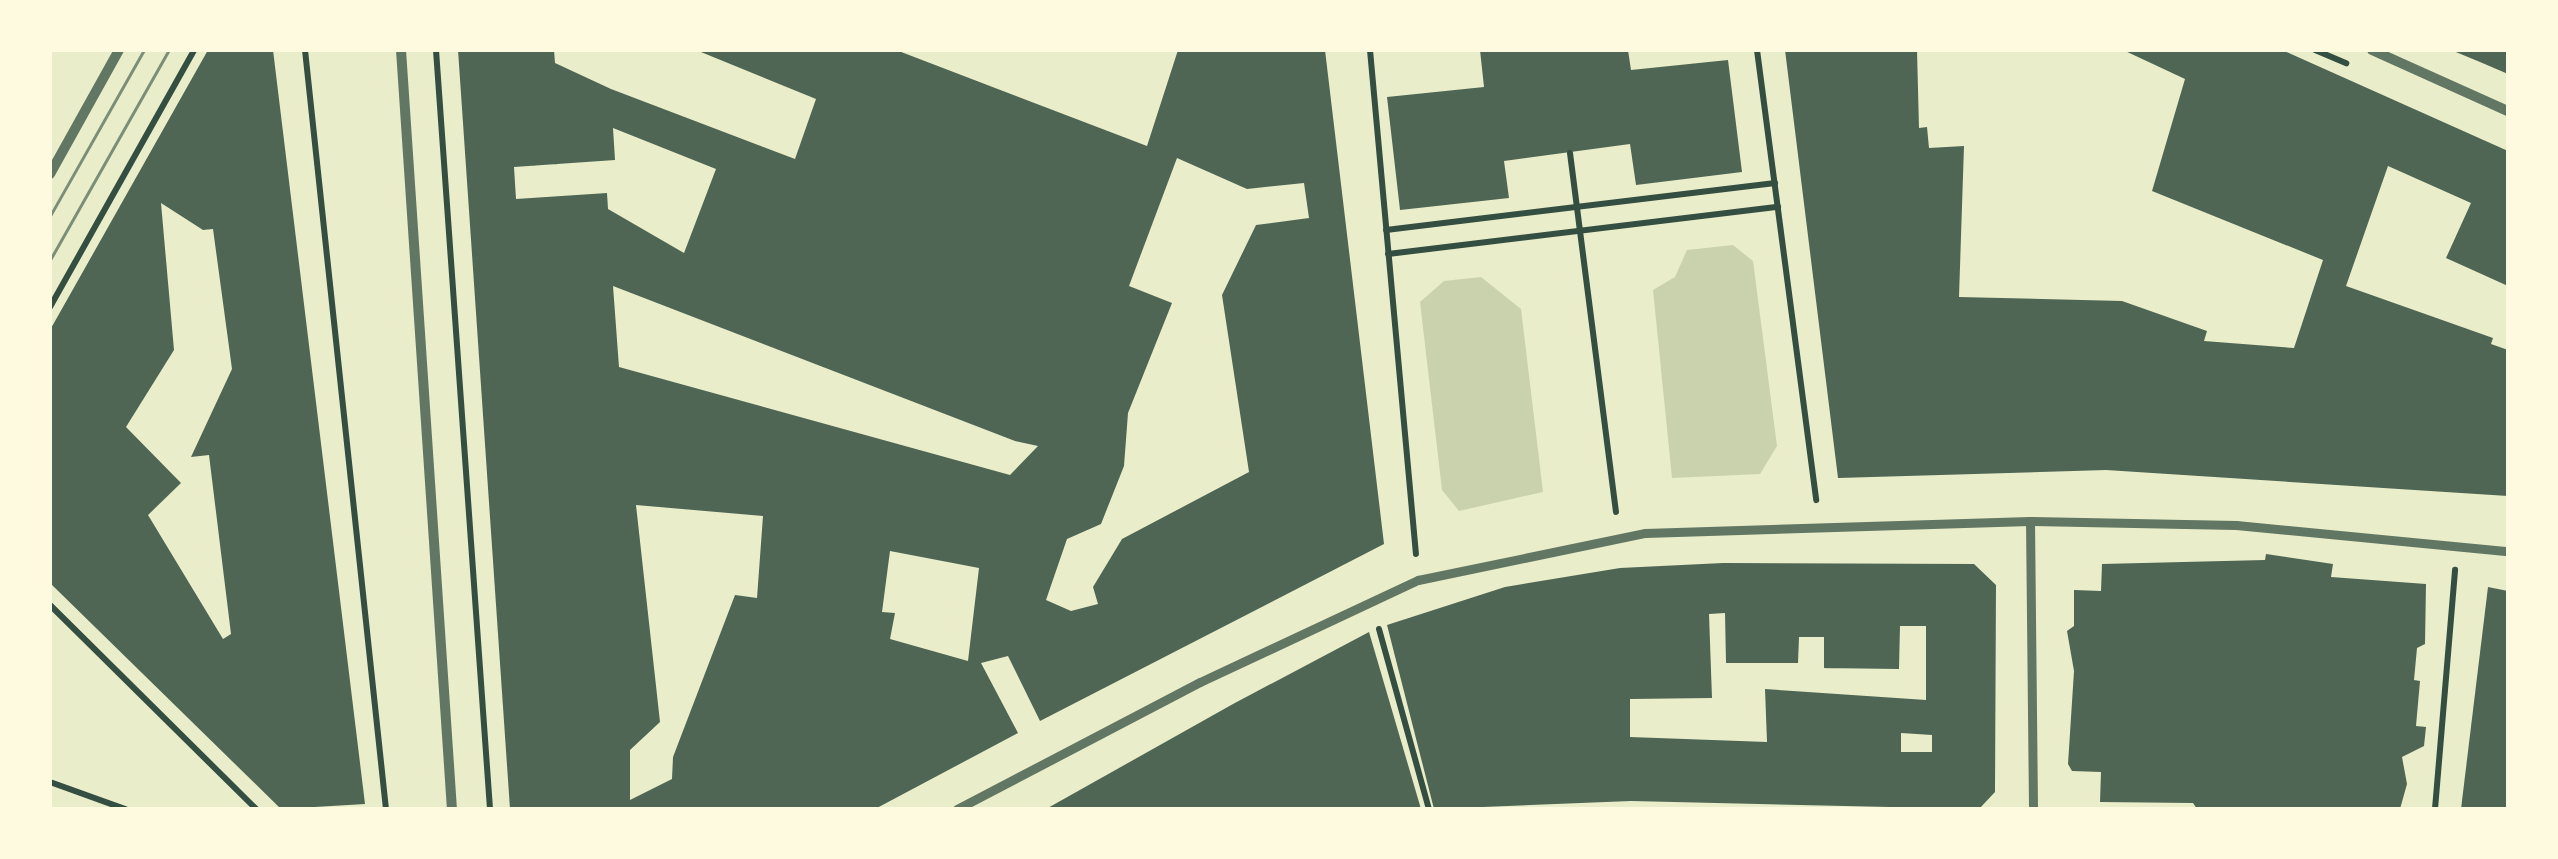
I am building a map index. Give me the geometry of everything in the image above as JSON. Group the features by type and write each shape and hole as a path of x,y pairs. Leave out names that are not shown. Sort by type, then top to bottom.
{"street":[{"path":"50,174 119,50"},
{"path":"401,50 452,809"},
{"path":"2372,50 2508,110"},
{"path":"2030,522 2033,809"},
{"path":"957,809 1392,590 1418,580 1620,538 1820,527 2030,522 2236,525 2508,551"}],"path":[{"path":"50,307 194,50"},
{"path":"305,50 386,809"},
{"path":"436,50 490,809"},
{"path":"1370,50 1418,580"},
{"path":"1757,50 1820,527"},
{"path":"1570,153 1620,538"},
{"path":"1386,230 1775,184"},
{"path":"1388,254 1778,208"},
{"path":"1376,598 1429,809"},
{"path":"2435,809 2452,602"},
{"path":"50,605 256,809"},
{"path":"50,782 124,809"}],"green space":[{"path":"1733,245 1753,261 1777,446 1760,474 1672,478 1653,290 1675,277 1687,250"},
{"path":"1481,277 1521,309 1543,492 1459,511 1442,490 1420,302 1444,281"}],"building":[{"path":"208,50 273,50 365,804 281,809 50,583 50,330","holes":["161,203 203,230 213,229 232,369 191,457 209,455 231,634 223,639 148,515 181,483 126,427 174,350"]},
{"path":"458,50 554,50 555,63 611,89 795,159 816,99 696,50 896,50 1147,146 1178,50 1325,50 1384,544 1040,721 1008,656 981,663 1018,733 875,809 510,809","holes":["613,128 716,169 684,253 608,209 607,193 516,199 514,167 615,160","1177,158 1247,189 1304,183 1309,218 1256,225 1222,295 1249,472 1122,539 1093,587 1098,604 1071,611 1046,600 1067,539 1101,524 1124,466 1128,413 1172,303 1129,286","613,286 1015,441 1038,446 1010,475 619,367","636,505 763,516 757,598 735,595 673,757 672,779 630,800 630,750 660,722","890,551 979,568 968,661 890,639 895,613 882,612"]},
{"path":"1480,50 1628,50 1631,70 1728,60 1742,172 1636,185 1630,144 1504,161 1509,198 1400,210 1387,97 1484,87"},
{"path":"1785,50 1917,50 1919,128 1927,127 1929,148 1964,146 1959,297 2122,301 2207,331 2204,341 2294,348 2323,260 2152,191 2185,79 2123,50 2282,50 2508,151 2508,286 2446,258 2471,203 2388,166 2346,286 2493,338 2491,344 2508,350 2508,496 2106,470 1838,478"},
{"path":"2451,50 2508,50 2508,74 2480,62"},
{"path":"2266,554 2333,564 2331,577 2426,584 2425,644 2417,648 2414,680 2420,681 2416,726 2426,727 2424,746 2402,757 2407,784 2400,809 2197,809 2193,803 2100,802 2101,772 2072,771 2068,764 2074,671 2067,631 2074,626 2074,590 2101,591 2102,564 2265,560"},
{"path":"1723,563 1974,564 1996,585 1995,792 1979,809 1631,801 1434,809 1387,625 1505,587 1620,568","holes":["1725,613 1726,663 1798,663 1799,637 1824,637 1824,668 1899,669 1900,626 1926,626 1926,700 1765,689 1767,742 1630,737 1630,699 1712,698 1709,614","1901,733 1932,735 1932,752 1901,752"]},
{"path":"2488,587 2508,591 2508,809 2461,809"},
{"path":"1369,632 1421,809 1046,809 1233,704"}],"tram line":[{"path":"50,216 144,50"},
{"path":"50,260 169,50"}]}
